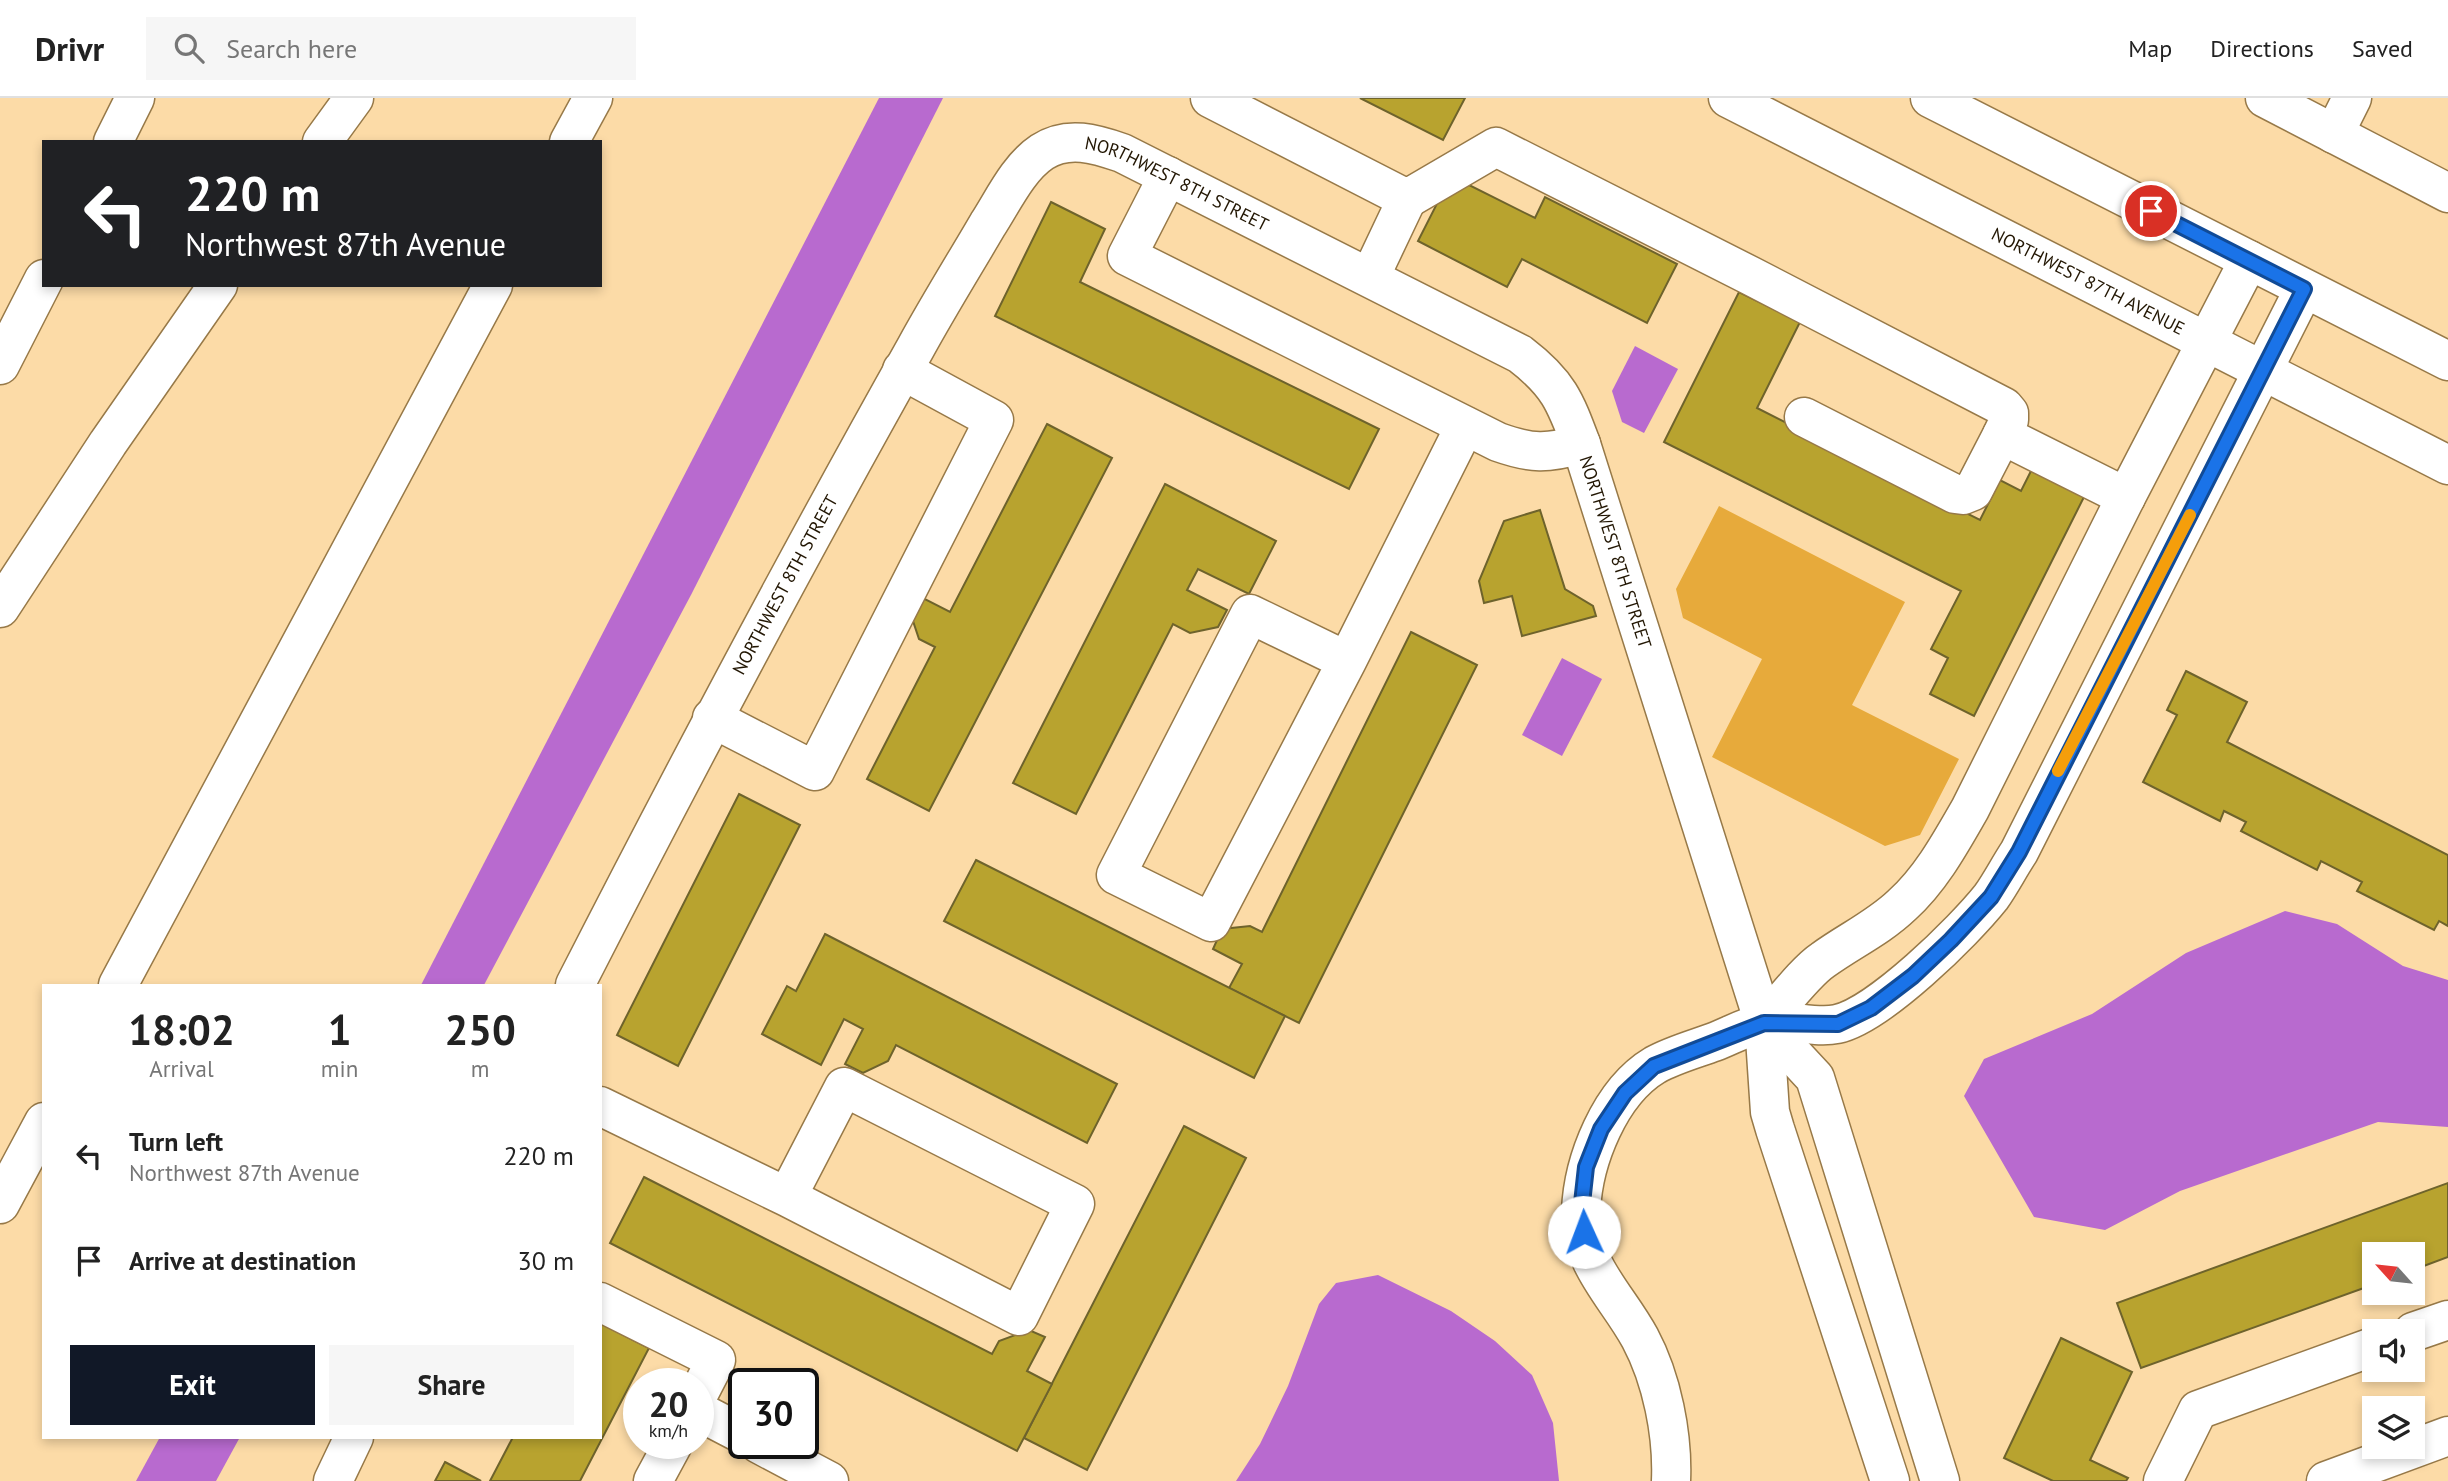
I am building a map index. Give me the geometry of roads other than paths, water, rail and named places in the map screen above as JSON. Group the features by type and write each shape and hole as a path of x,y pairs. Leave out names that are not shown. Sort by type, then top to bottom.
{"main road":[{"path":"114,140 135,98"},
{"path":"323,140 354,98"},
{"path":"570,140 593,98"},
{"path":"1210,98 1408,199"},
{"name":"NORTHWEST 87TH AVENUE","path":"1728,98 2448,465"},
{"path":"1930,98 2448,361"},
{"path":"2265,98 2446,188"},
{"path":"2334,134 2352,98"},
{"name":"NORTHWEST 8TH STREET","path":"576,984 712,718 943,299 1026,167 1042,152 1059,144 1076,141 1122,153 1520,354 1541,370 1559,390 1581,444 1764,1023"},
{"path":"1370,277 1408,199 1496,147 2004,407 2009,413 2009,420 1973,491 1964,495 1955,494 1804,417"},
{"path":"1168,176 1127,256 1498,442 1520,450 1551,453 1581,444"},
{"path":"1890,1481 1770,1112 1764,1023 1820,961 1878,925 1903,904 1931,872 1970,809 2126,497 2249,260"},
{"path":"0,365 42,283"},
{"path":"0,608 108,443 217,287"},
{"path":"119,984 492,287"},
{"path":"1671,1481 1668,1431 1657,1382 1640,1339 1599,1277 1587,1252 1581,1212 1586,1167 1601,1129 1625,1093 1654,1066 1764,1023 1838,1024 1871,1008 1913,976 1991,897 2019,852 2304,289"},
{"path":"712,718 815,771 994,420 902,370"},
{"path":"1347,661 1250,614 1116,875 1211,922 1347,661 1465,426"},
{"path":"2002,435 2126,497"},
{"path":"1764,1023 1815,1078 1879,1276 1940,1481"},
{"path":"602,1107 787,1197 1019,1316 1075,1204 844,1087 787,1197"},
{"path":"0,1204 42,1126"},
{"path":"602,1304 716,1360 712,1368"},
{"path":"2425,1328 2448,1320"},
{"path":"2163,1481 2198,1410 2362,1351"},
{"path":"2326,1481 2448,1436"},
{"path":"333,1481 353,1439"},
{"path":"653,1481 665,1459"},
{"path":"787,1459 829,1481"}]}
